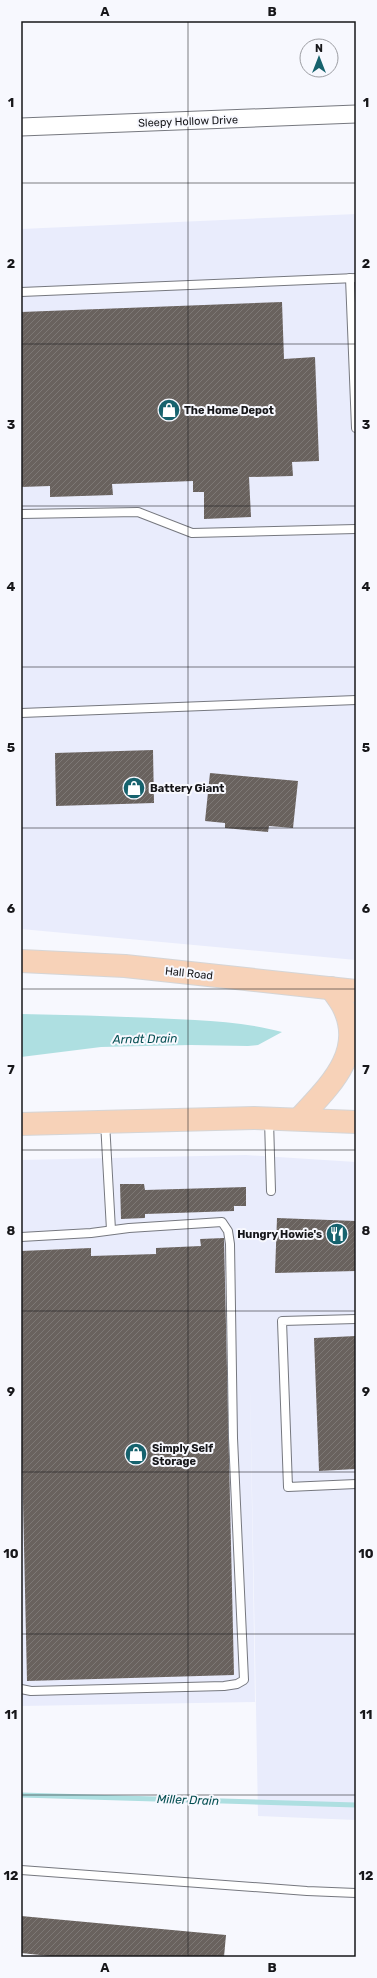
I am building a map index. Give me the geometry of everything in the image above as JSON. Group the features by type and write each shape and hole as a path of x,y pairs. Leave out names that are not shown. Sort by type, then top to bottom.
{"highway":[{"name":"Hall Road","path":"21,961 125,966 356,991"},
{"path":"299,1119 334,1080 343,1066 348,1050 349,1024 344,1006 332,988"},
{"path":"21,1124 105,1121 269,1119 356,1122"}],"street":[{"name":"Sleepy Hollow Drive","path":"21,128 356,114"}],"lane":[{"path":"21,292 353,278 356,428"},
{"path":"21,514 138,512 192,533 356,529"},
{"path":"21,713 356,700"},
{"path":"269,1119 271,1191"},
{"path":"105,1121 111,1230"},
{"path":"21,1237 91,1233 111,1230 222,1222 228,1231 230,1244 233,1438 244,1680 237,1684 224,1686 31,1691 21,1688"},
{"path":"356,1319 282,1321 288,1487 356,1484"},
{"path":"21,1870 307,1891 356,1893"}],"shaded area":[{"path":"356,214 356,960 21,929 21,229"},
{"name":"Simply Self Storage","path":"246,1155 356,1162 356,1820 258,1816 250,1380 255,1702 21,1706 21,1160"}],"water":[{"name":"Arndt Drain","path":"21,1014 108,1016 206,1021 250,1025 282,1032 258,1045 248,1046 191,1045 101,1047 21,1057"}],"building":[{"name":"The Home Depot","path":"282,302 284,359 315,357 319,461 292,462 293,476 249,477 251,517 204,519 204,492 193,492 193,481 112,484 113,495 50,497 50,486 21,487 21,312"},
{"path":"153,750 154,803 56,806 55,753"},
{"path":"210,773 298,781 293,828 269,826 268,832 225,828 225,823 205,821"},
{"path":"120,1184 144,1184 145,1190 246,1187 246,1206 234,1206 234,1211 145,1214 145,1218 121,1219"},
{"path":"277,1218 356,1221 356,1271 275,1273"},
{"name":"Simply Self Storage","path":"224,1238 234,1675 27,1681 21,1410 21,1251 91,1248 91,1256 156,1254 156,1248 201,1246 200,1239"},
{"path":"356,1336 356,1469 319,1471 314,1338"},
{"path":"21,1916 226,1935 224,1957 59,1957 21,1953"}],"waterway":[{"name":"Miller Drain","path":"21,1795 356,1805"}],"place":[{"name":"The Home Depot","path":"169,410"},
{"name":"Battery Giant","path":"134,788"},
{"name":"Hungry Howie's","path":"337,1234"},
{"name":"Simply Self Storage","path":"136,1454"}]}
